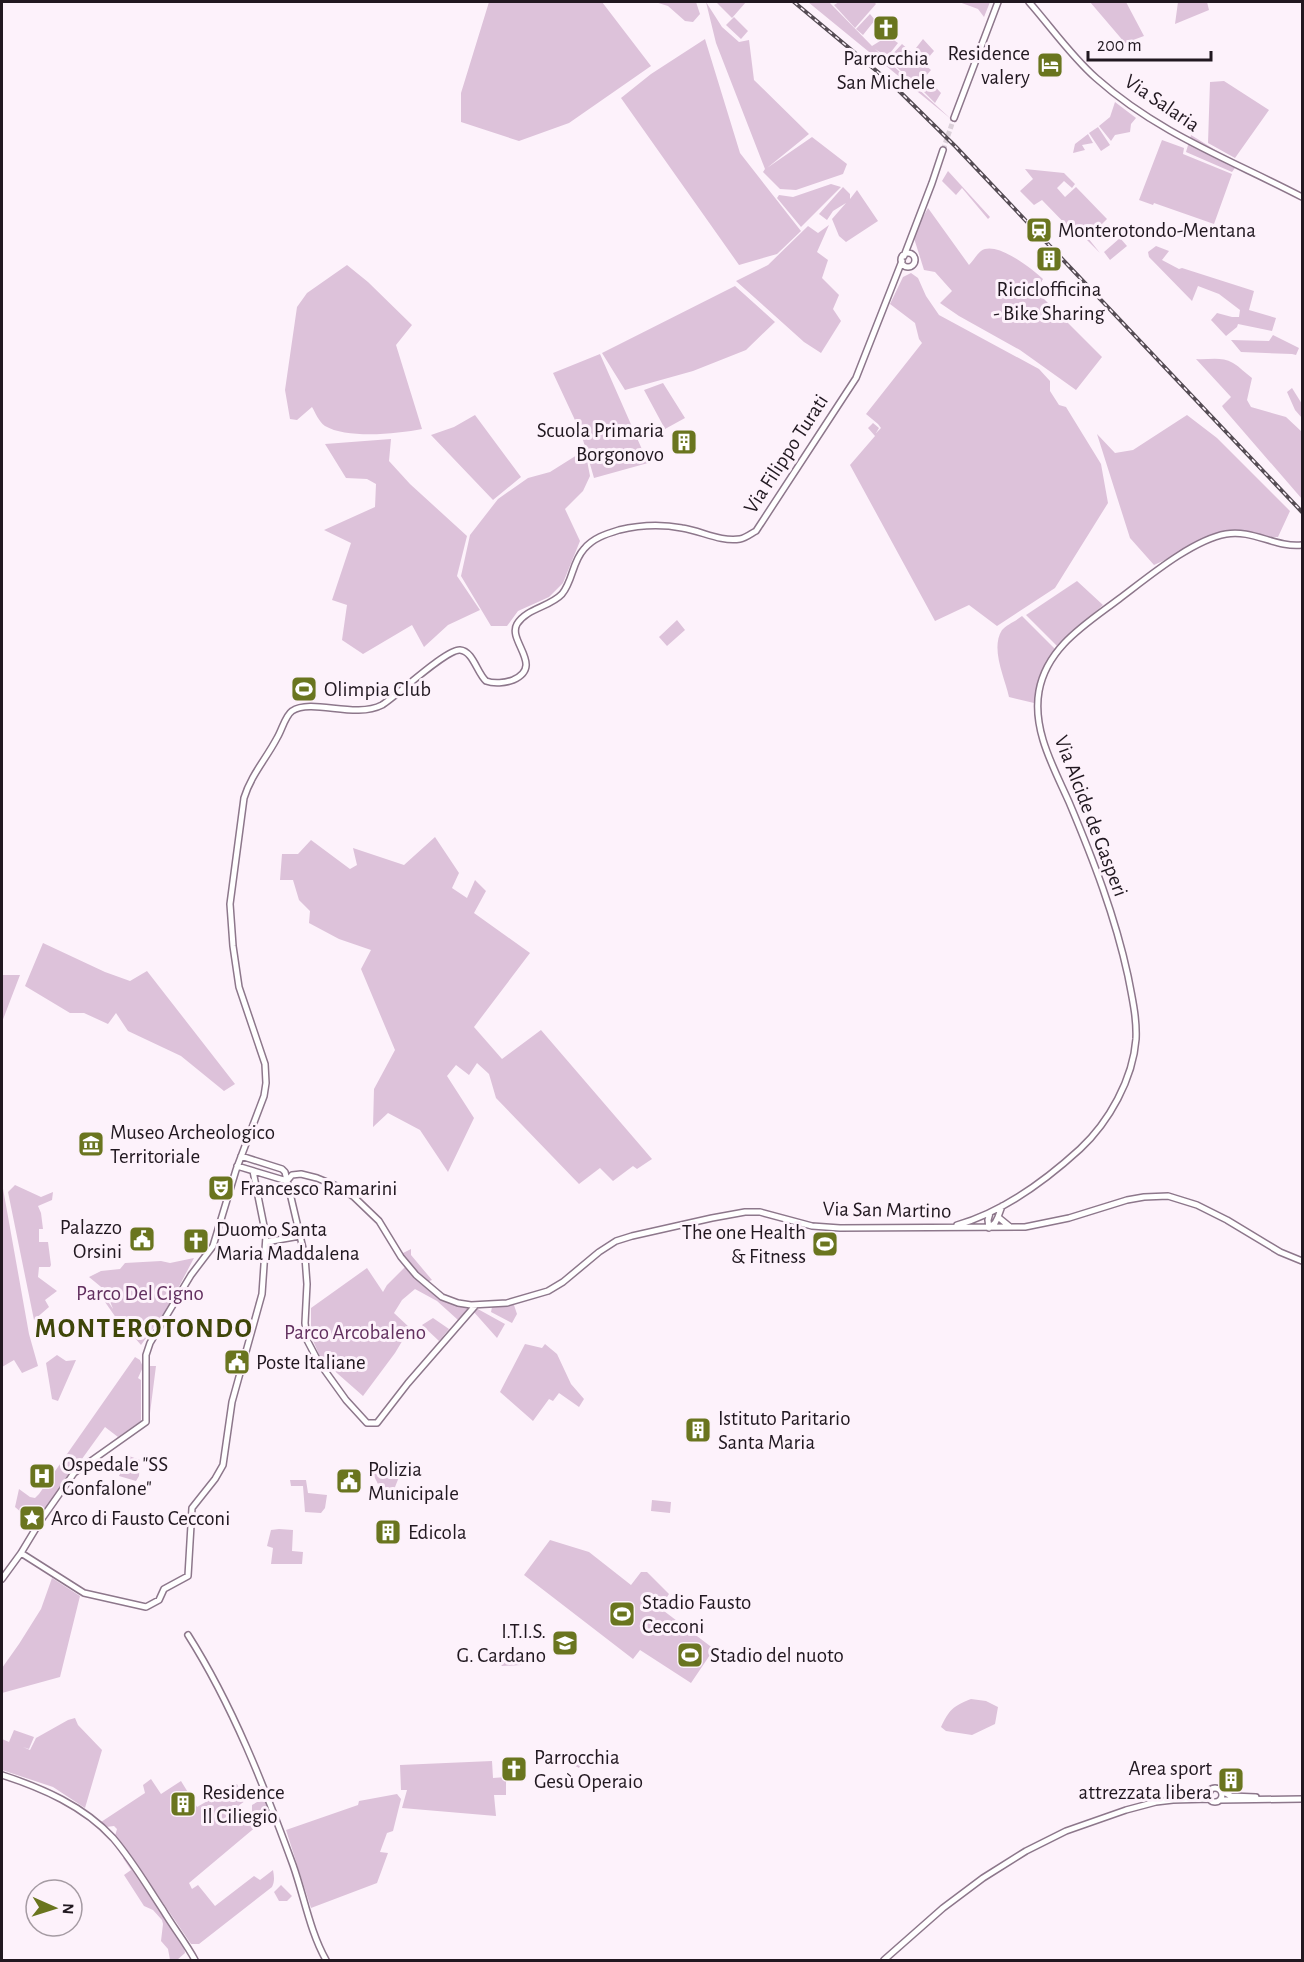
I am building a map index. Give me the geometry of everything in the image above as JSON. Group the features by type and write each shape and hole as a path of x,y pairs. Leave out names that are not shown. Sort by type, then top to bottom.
{"main road":[{"path":"954,118 999,2"},
{"name":"Via Salaria","path":"1029,2 1091,73 1131,105 1191,144 1302,197"},
{"name":"Via Filippo Turati","path":"241,1156 264,1098 266,1081 264,1060 239,987 230,904 248,783 277,739 290,712 300,707 353,711 367,710 381,705 441,659 458,650 469,656 482,677 489,682 508,681 517,677 522,672 526,657 516,637 517,625 524,617 562,593 569,583 578,557 598,538 646,525 685,528 722,538 741,539 756,531 856,378 943,150"},
{"path":"911,236 914,255"},
{"path":"906,268 902,265 903,258 909,252 914,255"},
{"name":"Via Filippo Turati","path":"892,284 906,268 913,264 914,255"},
{"name":"Via Alcide de Gasperi","path":"950,1227 990,1213 1002,1206 1056,1170 1096,1132 1109,1115 1119,1095 1131,1065 1136,1041 1132,995 1116,928 1094,861 1041,734 1038,701 1044,672 1050,659 1065,641 1157,571 1206,541 1226,534 1237,534 1283,545 1302,545"},
{"path":"2,1580 69,1479 85,1464 146,1422 146,1355 156,1332 191,1275 213,1248 241,1156 285,1172 287,1181 300,1236 306,1264 305,1323 308,1341 318,1361 346,1400 367,1423 377,1424 406,1384 475,1306 448,1299 433,1290 410,1269 379,1221 356,1199 339,1187 307,1175 293,1174 287,1181"},
{"path":"237,1166 254,1175 287,1181"},
{"path":"21,1553 84,1593 147,1606 160,1599 164,1590 188,1576 192,1508 222,1467 232,1402 261,1301 266,1242 254,1175"},
{"name":"Via San Martino","path":"475,1306 507,1303 551,1289 602,1250 622,1239 748,1212 765,1212 812,1226 840,1228 1020,1228 1069,1218 1127,1200 1144,1197 1171,1197 1197,1205 1302,1261"},
{"path":"989,1228 995,1223 1002,1206"},
{"path":"989,1228 990,1213"},
{"path":"998,1217 1005,1224 1020,1228"},
{"path":"266,1242 300,1236"},
{"path":"188,1635 216,1684 253,1760 307,1904 316,1939 327,1960"},
{"path":"2,1775 62,1800 85,1814 107,1832 139,1873 195,1960"},
{"path":"884,1960 954,1899 989,1874 1026,1851 1066,1831 1126,1810 1156,1802 1202,1795 1216,1788 1231,1796 1302,1799"},
{"path":"1210,1791 1210,1799"},
{"path":"1220,1800 1222,1791"},
{"path":"1181,1799 1210,1799 1213,1802 1264,1799"}],"green space":[{"path":"489,2 602,2 651,66 569,123 519,141 461,122 461,93"},
{"path":"655,2 696,2 700,14 693,22 685,21 668,6"},
{"path":"706,2 722,27 739,42 749,40 754,80 809,134 767,168 812,137 847,164 843,174 796,190 780,189 763,172 765,169 716,43"},
{"path":"716,2 746,2 732,18"},
{"path":"808,2 829,2 872,46 888,36 898,43 887,57 875,49 951,119"},
{"path":"839,2 874,2 876,4 855,28 834,5"},
{"path":"959,2 990,2 984,17 978,9"},
{"path":"1090,2 1126,2 1144,36 1125,43"},
{"path":"1178,2 1207,2 1209,10 1175,24"},
{"path":"870,14 875,20 863,35 856,29"},
{"path":"734,17 748,31 741,39 726,25"},
{"path":"705,39 740,153 801,231 777,254 739,265 621,98 651,74"},
{"path":"923,39 934,51 928,58 916,48"},
{"path":"902,44 931,70 917,86 888,59"},
{"path":"930,81 941,93 935,103 924,92"},
{"path":"1224,81 1269,110 1235,158 1208,143 1210,82"},
{"path":"1115,102 1136,118 1131,124 1130,132 1115,135 1111,141 1099,126 1110,117"},
{"path":"1098,127 1110,145 1101,151 1089,133"},
{"path":"1088,134 1093,143 1082,145 1085,150 1073,153 1075,144"},
{"path":"1191,135 1238,164 1232,172 1186,152"},
{"path":"1162,140 1184,148 1183,154 1232,174 1214,224 1139,200"},
{"path":"1025,169 1064,173 1075,184 1072,188 1064,181 1057,188 1065,197 1076,187 1107,219 1088,238 1100,253 1081,234 1077,236 1042,200 1034,205 1020,191 1033,179"},
{"path":"948,171 990,217 988,219 962,188 956,195 942,181"},
{"path":"831,184 841,187 801,227 777,198 779,195 793,197"},
{"path":"843,187 850,194 850,199 857,190 878,221 846,242 839,236 832,219 846,203 833,211 827,220 819,214"},
{"path":"928,208 969,265 981,251 995,249 1014,257 1043,279 1036,291 1102,357 1076,390 1020,350 940,303 952,291 935,272 924,270 913,235"},
{"path":"829,225 817,252 828,260 822,278 839,295 833,309 841,321 821,353 804,342 736,281 768,265 808,226 818,233"},
{"path":"1120,238 1127,246 1110,260 1104,252"},
{"path":"1156,246 1169,251 1162,260 1179,269 1182,268 1254,291 1249,310 1276,318 1272,331 1238,324 1226,336 1211,320 1217,313 1239,317 1240,310 1219,294 1198,286 1192,301 1149,257 1148,252"},
{"path":"347,265 412,325 396,345 422,429 386,434 346,433 325,426 312,407 297,420 290,419 285,390 297,307 307,293"},
{"path":"911,273 918,278 926,296 939,315 1039,369 1050,381 1050,391 1059,405 1066,407 1101,464 1108,503 1055,588 997,626 969,605 935,621 850,465 875,436 868,428 873,423 879,428 876,433 881,428 866,414 922,343 915,323 890,304 903,277"},
{"path":"735,286 775,322 746,350 693,371 625,390 602,353"},
{"path":"1273,335 1299,348 1296,355 1241,352 1231,340 1269,341"},
{"path":"600,354 648,463 594,478 581,433 553,373"},
{"path":"1196,359 1224,360 1236,365 1252,378 1247,400 1251,407 1286,417 1302,432 1302,499 1224,409 1222,406 1231,397"},
{"path":"663,383 685,418 665,429 644,390"},
{"path":"1292,388 1302,404 1302,418 1295,410 1287,392"},
{"path":"475,415 521,477 493,500 431,435 454,427"},
{"path":"1187,415 1217,438 1290,511 1278,537 1215,537 1154,565 1130,538 1097,434 1115,453 1133,450"},
{"path":"391,439 389,461 410,484 467,536 457,576 480,610 448,625 424,647 412,625 363,654 342,640 347,605 332,600 351,543 324,530 375,507 376,484 367,479 346,478 325,444"},
{"path":"585,450 590,476 583,491 565,509 580,541 563,583 549,597 518,611 507,626 491,626 461,576 470,535 498,499 528,478 550,472"},
{"path":"1077,581 1103,605 1057,646 1026,615"},
{"path":"1022,616 1055,649 1041,674 1034,703 1009,697 999,664 997,646 1002,630"},
{"path":"677,620 685,630 667,646 659,637"},
{"path":"435,837 459,873 452,888 467,898 475,880 486,891 474,913 530,953 474,1027 502,1059 541,1030 652,1159 637,1169 633,1166 613,1181 600,1168 579,1184 496,1098 489,1074 477,1063 469,1075 456,1065 447,1076 474,1118 448,1172 420,1130 388,1113 373,1127 374,1089 395,1050 361,969 371,950 339,939 309,923 310,911 299,900 293,880 280,880 282,854 298,854 311,840 350,869 357,865 353,848 404,865"},
{"path":"43,943 130,981 147,971 235,1084 224,1091 181,1056 128,1031 116,1013 108,1024 84,1013 70,1013 25,986"},
{"path":"2,975 20,975 2,1022"},
{"path":"2,1183 29,1334 38,1366 22,1373 14,1360 2,1367"},
{"path":"15,1185 41,1197 53,1192 52,1200 38,1206 43,1229 39,1229 39,1242 48,1242 51,1265 50,1267 39,1267 38,1277 57,1291 45,1300 49,1307 34,1320 8,1192"},
{"path":"411,1249 411,1255 432,1280 427,1282 412,1269 401,1254"},
{"name":"Parco Del Cigno","path":"194,1258 167,1309 141,1345 119,1322 105,1302 107,1300 113,1309 106,1291 89,1277 101,1271 120,1269 125,1263 161,1261 170,1263"},
{"name":"Parco Arcobaleno","path":"406,1266 447,1300 476,1308 505,1324 497,1338 473,1311 474,1309 458,1320 437,1301 415,1289 402,1300 394,1313 410,1328 395,1353 363,1396 321,1359 311,1336 311,1308 367,1268 383,1292"},
{"path":"514,1305 517,1314 512,1323 491,1312 492,1307"},
{"path":"433,1318 449,1329 439,1341 422,1325"},
{"path":"525,1344 542,1348 545,1344 557,1354 571,1384 584,1399 579,1407 559,1393 553,1401 549,1399 533,1421 500,1392"},
{"path":"57,1355 66,1361 76,1360 58,1401 52,1399 46,1363"},
{"path":"135,1357 140,1360 143,1367 138,1378 141,1380 141,1421 118,1437 105,1427 35,1524 15,1507 19,1489 30,1497 35,1498 39,1494"},
{"path":"149,1366 156,1366 150,1413 147,1411"},
{"path":"129,1456 140,1460 139,1476 136,1481 119,1476"},
{"path":"377,1468 399,1477 393,1492 379,1486 372,1472"},
{"path":"290,1480 306,1480 308,1493 327,1495 325,1508 321,1513 305,1512 303,1486 291,1486"},
{"path":"652,1500 671,1502 670,1513 651,1511"},
{"path":"271,1530 293,1530 292,1551 303,1552 302,1564 271,1564 273,1548 267,1546"},
{"name":"Stadio Fausto Cecconi","path":"550,1540 589,1552 631,1585 641,1572 647,1572 669,1594 660,1608 714,1649 691,1683 640,1650 633,1659 524,1575"},
{"path":"52,1578 80,1596 60,1677 2,1693 2,1668 41,1609"},
{"path":"503,1651 522,1651 521,1665 502,1666 497,1660"},
{"path":"971,1699 986,1701 998,1707 995,1724 972,1735 946,1731 941,1727 952,1709"},
{"path":"75,1718 78,1725 102,1750 85,1808 53,1787 2,1770 2,1739 9,1742 14,1730 34,1737 29,1749 23,1747 30,1750 36,1738"},
{"path":"587,1754 579,1768 557,1756 557,1755"},
{"path":"492,1761 493,1778 506,1777 506,1795 494,1795 496,1816 402,1808 407,1790 401,1790 400,1765"},
{"path":"151,1779 161,1794 181,1781 197,1807 237,1784 245,1801 238,1806 246,1817 252,1811 252,1805 264,1798 270,1815 189,1883 192,1889 198,1885 215,1906 254,1876 260,1880 273,1870 272,1887 199,1944 191,1944 115,1836 117,1829 114,1826 106,1827 101,1822 145,1793 143,1785"},
{"path":"397,1794 401,1799 393,1831 387,1833 380,1852 388,1853 377,1883 311,1908 286,1830 358,1805 359,1801"},
{"path":"123,1858 126,1858 184,1946 185,1953 177,1960 170,1960 168,1949 161,1941 162,1920 153,1910 144,1906 124,1875 131,1870"},
{"path":"281,1885 292,1896 287,1901 279,1901 274,1892"}],"tunnel":[{"path":"943,150 954,118"}],"railway":[{"path":"794,2 891,83 956,147 1302,512"}],"place":[{"name":"Parrocchia San Michele","path":"886,28"},
{"name":"Residence valery","path":"1050,65"},
{"name":"Monterotondo-Mentana","path":"1039,230"},
{"name":"Riciclofficina - Bike Sharing","path":"1049,259"},
{"name":"Scuola Primaria Borgonovo","path":"684,442"},
{"name":"Olimpia Club","path":"304,689"},
{"name":"Museo Archeologico Territoriale","path":"91,1144"},
{"name":"Francesco Ramarini","path":"221,1188"},
{"name":"Palazzo Orsini","path":"142,1239"},
{"name":"Duomo Santa Maria Maddalena","path":"196,1241"},
{"name":"The one Health & Fitness","path":"825,1244"},
{"name":"Poste Italiane","path":"237,1362"},
{"name":"Istituto Paritario Santa Maria","path":"698,1430"},
{"name":"Ospedale \"SS Gonfalone\"","path":"42,1476"},
{"name":"Polizia Municipale","path":"349,1481"},
{"name":"Arco di Fausto Cecconi","path":"32,1518"},
{"name":"Edicola","path":"388,1532"},
{"name":"Stadio Fausto Cecconi","path":"622,1614"},
{"name":"I.T.I.S. G. Cardano","path":"565,1643"},
{"name":"Stadio del nuoto","path":"690,1655"},
{"name":"Parrocchia Gesù Operaio","path":"514,1769"},
{"name":"Area sport attrezzata libera","path":"1231,1780"},
{"name":"Residence Il Ciliegio","path":"183,1804"}],"district":[{"name":"MONTEROTONDO","path":"144,1328"}]}
